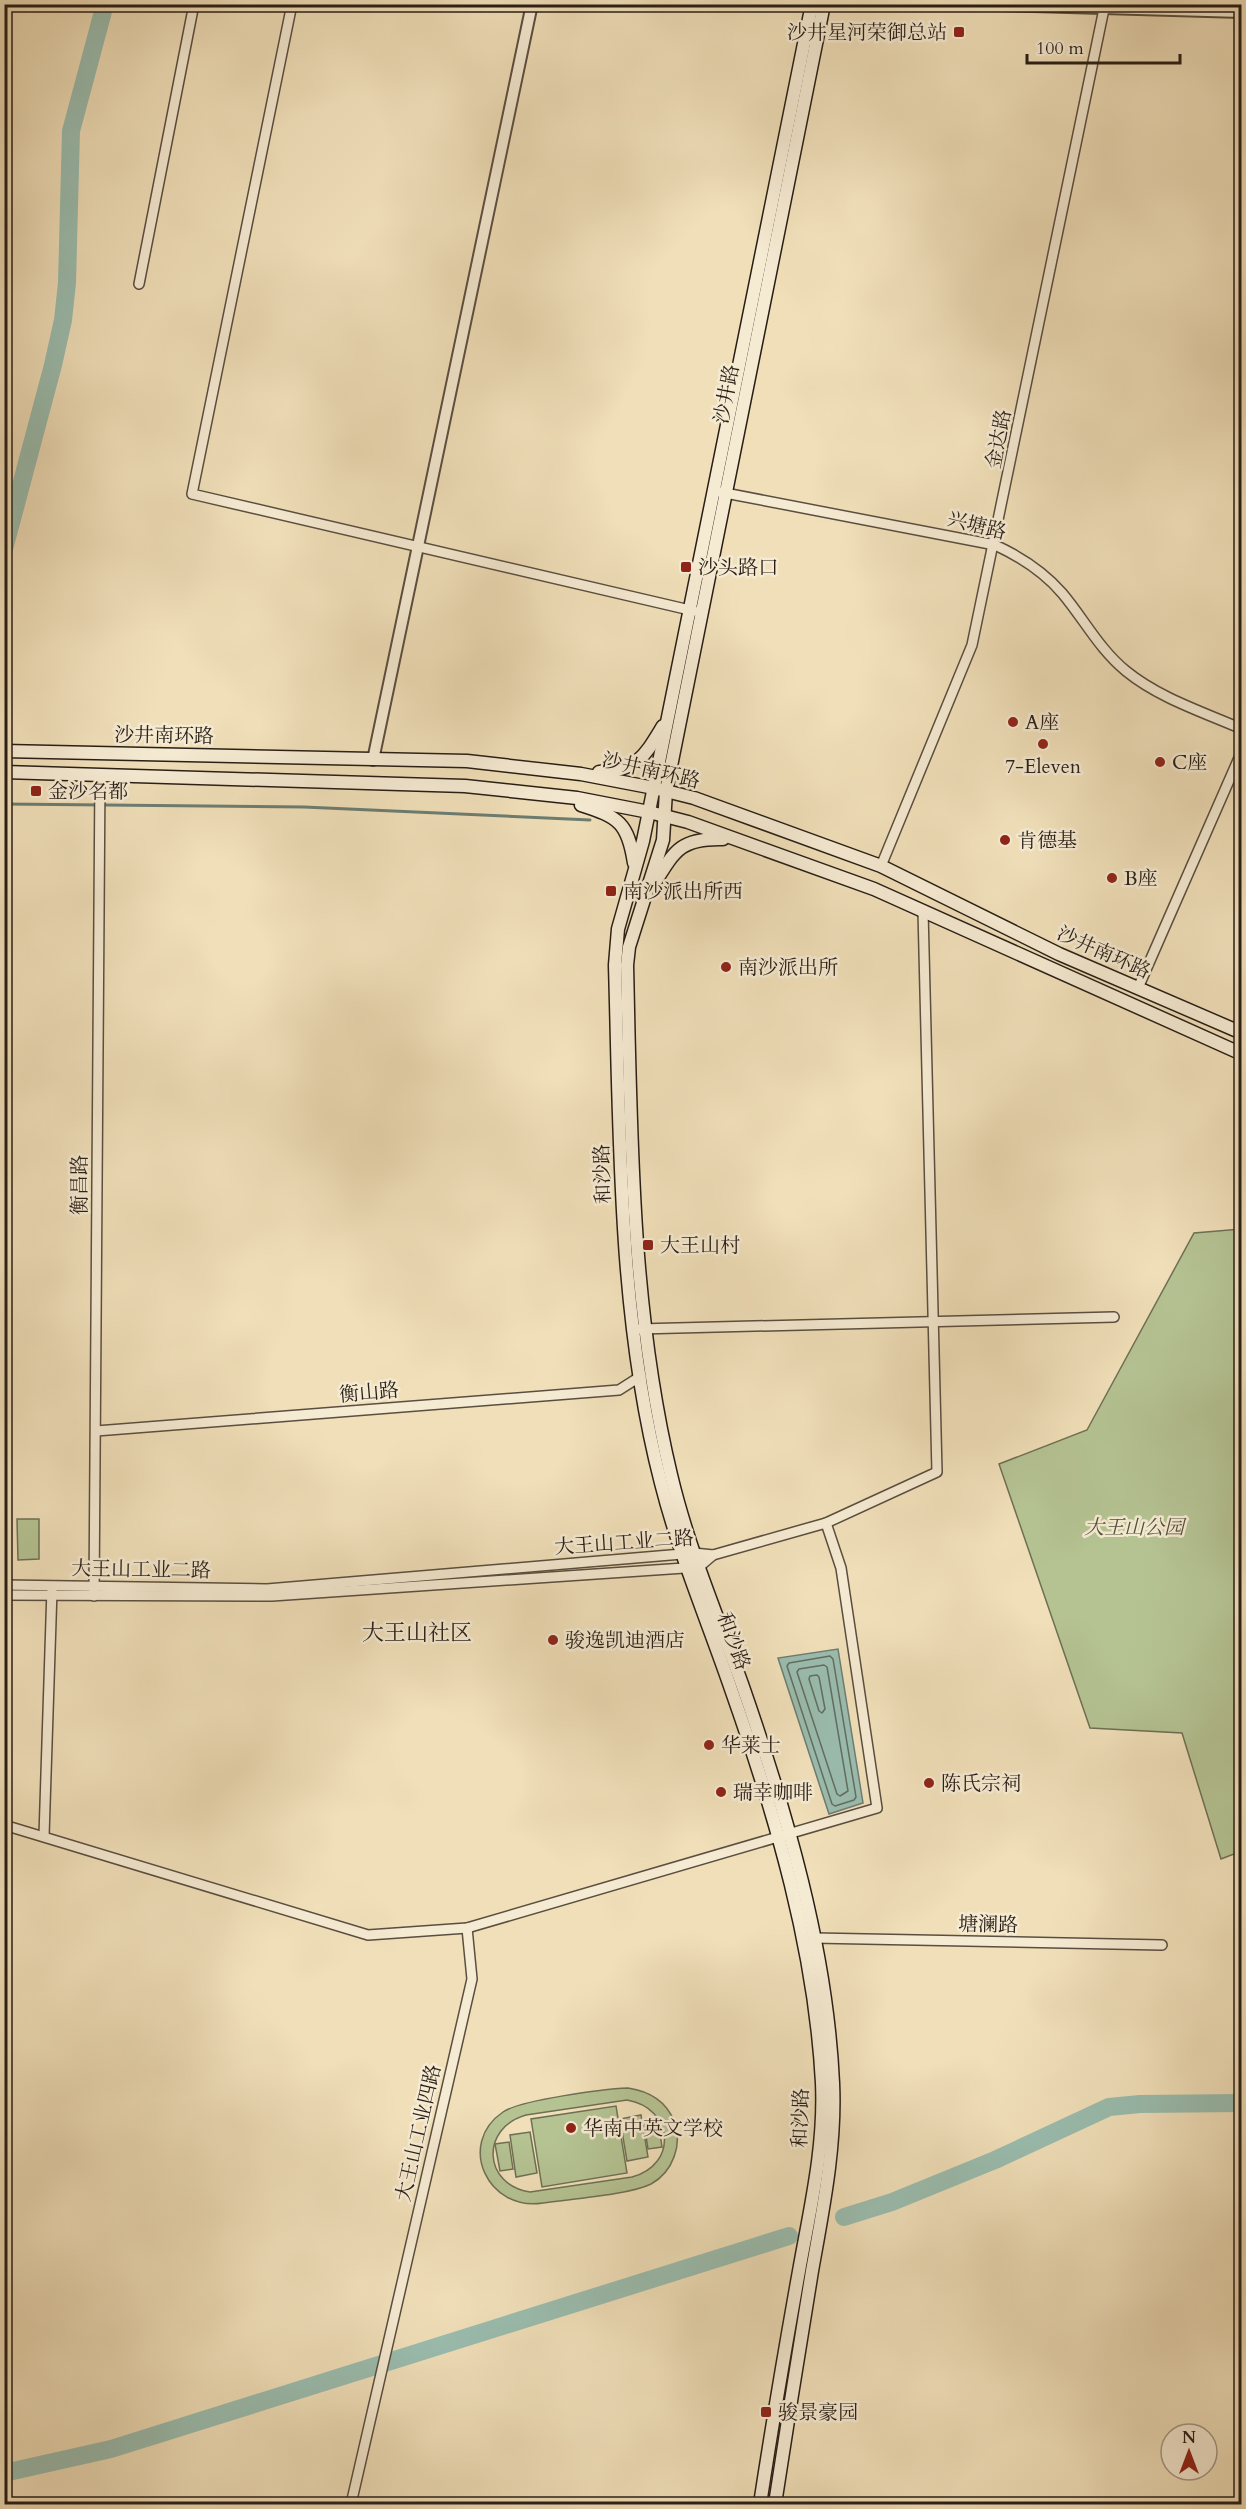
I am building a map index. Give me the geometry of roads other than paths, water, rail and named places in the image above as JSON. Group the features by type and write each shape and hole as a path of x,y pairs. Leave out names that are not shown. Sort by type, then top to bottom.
{"main road":[{"name":"沙井路","path":"720,492 812,4"},
{"name":"沙井路","path":"660,790 720,492 824,4"},
{"name":"沙井路","path":"660,790 668,717 696,611"},
{"path":"581,774 616,771 635,764 645,755 668,717"},
{"name":"沙井南环路","path":"4,751 467,761 581,774 660,790 694,798 881,866 1059,954 1242,1033"},
{"name":"沙井南环路","path":"4,772 465,786 543,793 649,812 735,839 874,889 1242,1054"},
{"name":"和沙路","path":"660,790 649,812 618,929 615,965 622,1216 640,1329 688,1553"},
{"name":"和沙路","path":"660,790 664,816 663,840 630,947 627,965 640,1376 659,1476 693,1567 752,1750 783,1836 814,1938 826,2006 833,2075 834,2114 828,2176 775,2505"},
{"path":"543,793 614,818 628,834 635,868"},
{"path":"644,900 669,859 679,848 698,839 735,839"},
{"name":"和沙路","path":"760,2505 774,2410 816,2175 822,2114 820,2057 808,1965 783,1836"}],"street":[{"path":"139,284 194,4"},
{"path":"292,4 192,494 696,611"},
{"path":"373,760 532,4"},
{"path":"963,4 1104,6 1242,12"},
{"name":"金达路","path":"881,866 972,645 995,545 1104,6"},
{"name":"兴塘路","path":"720,492 995,545 1020,557 1043,573 1062,594 1100,646 1126,671 1156,692 1242,729"},
{"path":"1138,988 1242,751"},
{"name":"衡昌路","path":"94,1591 100,774"},
{"path":"713,1555 826,1523 937,1472 923,911"},
{"path":"640,1329 1114,1317"},
{"name":"衡山路","path":"96,1431 619,1390 640,1376"},
{"path":"4,1825 368,1935 467,1928 877,1808 841,1568 826,1523"},
{"name":"大王山工业二路","path":"4,1595 52,1591 267,1589 688,1553 713,1555"},
{"name":"大王山工业二路","path":"94,1591 272,1596 693,1567 713,1555"},
{"name":"大王山工业二路","path":"4,1585 52,1591"},
{"path":"44,1836 52,1591"},
{"name":"大王山工业四路","path":"351,2505 472,1979 467,1928"},
{"name":"塘澜路","path":"814,1938 1162,1945"}],"water":[{"path":"838,1649 863,1803 829,1814 778,1658"}],"waterway":[{"path":"4,549 63,320 67,283 71,131 105,4"},
{"path":"4,804 304,807 590,820"},
{"path":"844,2217 892,2202 995,2160 1109,2107 1140,2104 1242,2103"},
{"path":"4,2473 111,2449 789,2236"}],"place":[{"name":"沙井星河荣御总站","path":"959,32"},
{"name":"沙头路口","path":"686,567"},
{"name":"A座","path":"1013,722"},
{"name":"7-Eleven","path":"1043,744"},
{"name":"C座","path":"1160,762"},
{"name":"金沙名都","path":"36,791"},
{"name":"肯德基","path":"1005,840"},
{"name":"B座","path":"1112,878"},
{"name":"南沙派出所西","path":"611,891"},
{"name":"南沙派出所","path":"726,967"},
{"name":"大王山村","path":"648,1245"},
{"name":"骏逸凯迪酒店","path":"553,1640"},
{"name":"华莱士","path":"709,1745"},
{"name":"陈氏宗祠","path":"929,1783"},
{"name":"瑞幸咖啡","path":"721,1792"},
{"name":"华南中英文学校","path":"571,2128"},
{"name":"骏景豪园","path":"766,2412"}],"district":[{"name":"大王山社区","path":"417,1632"}],"park label":[{"name":"大王山公园","path":"1134,1527"}]}
